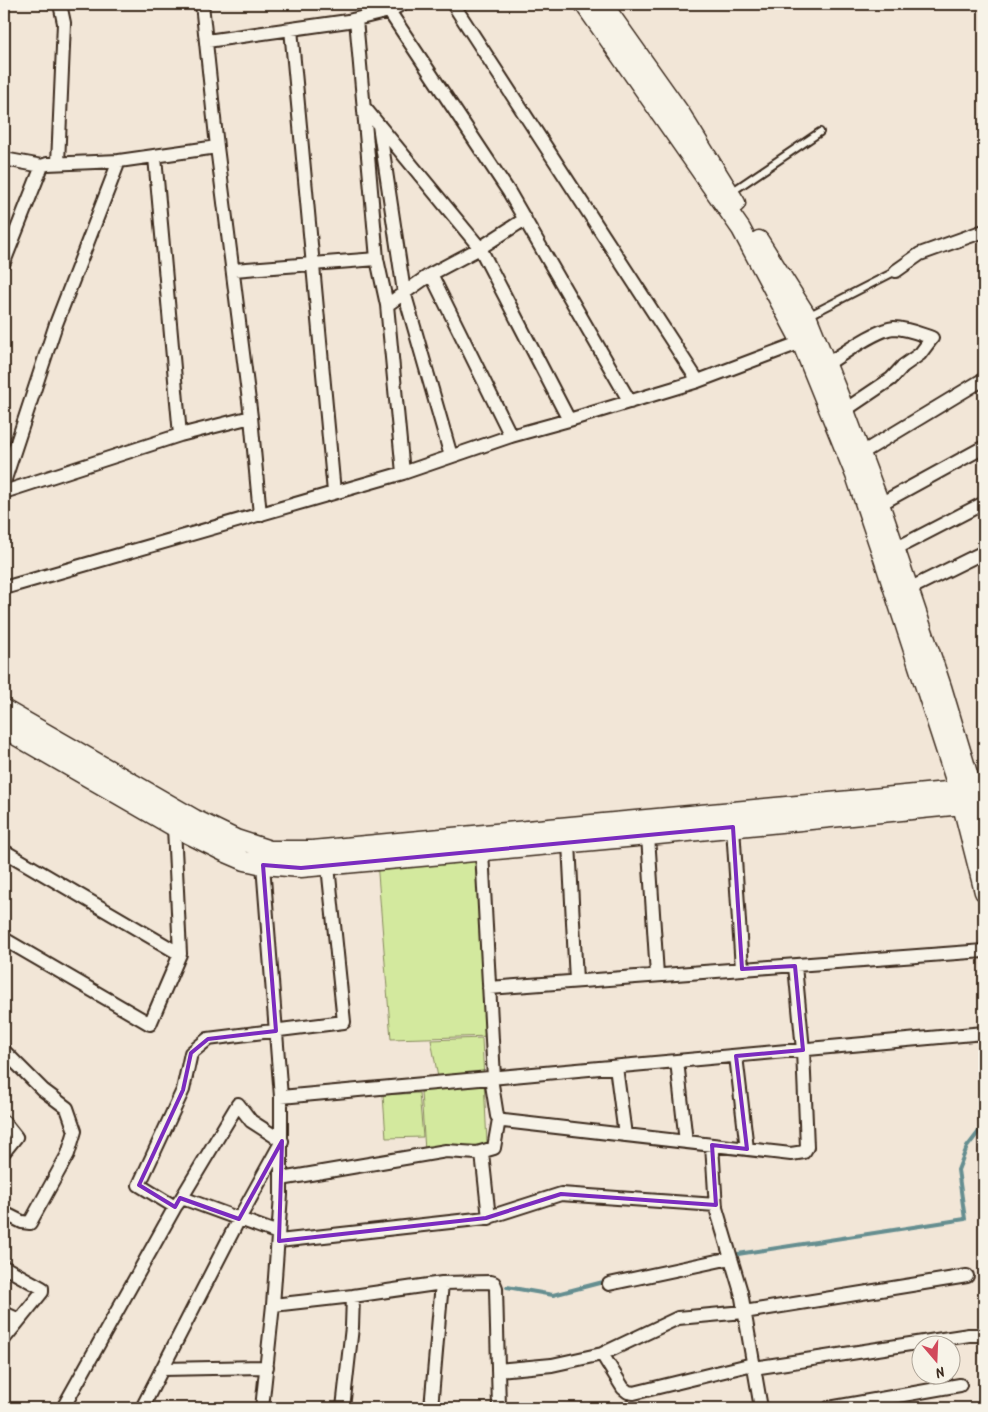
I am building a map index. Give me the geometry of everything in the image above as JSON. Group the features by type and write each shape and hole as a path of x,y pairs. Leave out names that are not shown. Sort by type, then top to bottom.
{"street":[{"path":"58,163 64,23 60,4"},
{"path":"202,4 217,148 234,270 251,417 260,514"},
{"path":"207,40 356,19 389,11 402,4"},
{"path":"454,4 698,381"},
{"path":"584,4 741,229 809,339 827,364 880,504 909,589 968,795 984,892"},
{"path":"603,4 681,114 807,316 809,339 855,475 968,795 984,828"},
{"path":"389,11 509,192 630,402"},
{"path":"356,19 377,259 387,305 403,473"},
{"path":"291,29 334,492"},
{"path":"364,107 480,248 569,420"},
{"path":"379,125 404,292 451,456"},
{"path":"4,159 42,166 58,163 119,161 217,148"},
{"path":"155,157 180,435"},
{"path":"4,482 56,324 119,161"},
{"path":"4,262 42,166"},
{"path":"387,305 430,274 480,248 525,218"},
{"path":"896,271 920,254 984,231"},
{"path":"234,270 377,259"},
{"path":"430,274 511,436"},
{"path":"827,364 877,333 892,328 909,330 932,338 920,354 903,366 891,379 845,410"},
{"path":"4,588 403,473 511,436 698,381 809,339"},
{"path":"860,454 983,384"},
{"path":"4,492 180,435 251,417"},
{"path":"880,504 984,447"},
{"path":"894,549 984,503"},
{"path":"909,589 984,552"},
{"path":"4,709 195,819 236,839 270,850 312,850 968,795"},
{"path":"4,729 174,827 235,858 263,865 300,868 733,827 968,795"},
{"path":"4,939 150,1024 180,954 174,827"},
{"path":"733,827 742,969"},
{"path":"648,836 657,975"},
{"path":"568,843 576,981"},
{"path":"4,851 180,954"},
{"path":"281,1179 446,1150 482,1153 494,1148 499,1119 493,1078 482,851"},
{"path":"262,1408 273,1305 282,1141 281,1097 263,865"},
{"path":"178,1203 139,1185 183,1090 191,1053 208,1039 344,1022 328,866"},
{"path":"489,988 984,951"},
{"path":"499,1119 791,1154 804,1152 807,1147 795,966"},
{"path":"281,1097 984,1032"},
{"path":"4,1051 44,1090 67,1108 75,1130 68,1154 30,1223 22,1222 4,1213"},
{"path":"736,1056 747,1149"},
{"path":"677,1061 686,1142"},
{"path":"616,1067 624,1135"},
{"path":"64,1408 178,1203 238,1104 251,1121 282,1141"},
{"path":"4,1122 16,1137 4,1152"},
{"path":"142,1408 164,1369 239,1219 282,1141"},
{"path":"712,1145 716,1205 741,1292 761,1408"},
{"path":"482,1153 489,1218"},
{"path":"178,1203 185,1199 239,1219 278,1237 489,1218 562,1194 716,1205"},
{"path":"609,1284 731,1258"},
{"path":"4,1267 40,1285 42,1288 42,1292 4,1339"},
{"path":"498,1370 552,1365 602,1354 678,1318 744,1312 967,1276"},
{"path":"273,1305 442,1283 491,1282 496,1285 499,1408"},
{"path":"432,1408 442,1283"},
{"path":"343,1408 352,1327 353,1296"},
{"path":"4,1313 19,1320"},
{"path":"602,1354 623,1388 628,1392 634,1393 754,1366 969,1335 984,1335"},
{"path":"164,1369 267,1367"},
{"path":"829,1408 960,1385"}],"lane":[{"path":"730,193 820,132"},
{"path":"807,316 896,271"}],"highlighted area":[{"path":"733,827 742,969 795,966 803,1050 736,1056 747,1149 712,1145 716,1205 561,1194 486,1218 279,1241 282,1141 239,1219 180,1198 175,1207 139,1185 183,1090 191,1053 208,1039 276,1031 263,865 301,868"}],"green space":[{"path":"482,851 492,1036 391,1039 377,861"},
{"path":"482,1038 487,1144 425,1151 421,1092 440,1088 431,1040"},
{"path":"419,1093 423,1137 386,1138 383,1095"}],"waterway":[{"path":"738,1254 965,1219 958,1170 967,1147 984,1125"},
{"path":"507,1287 553,1295 607,1281"}]}
